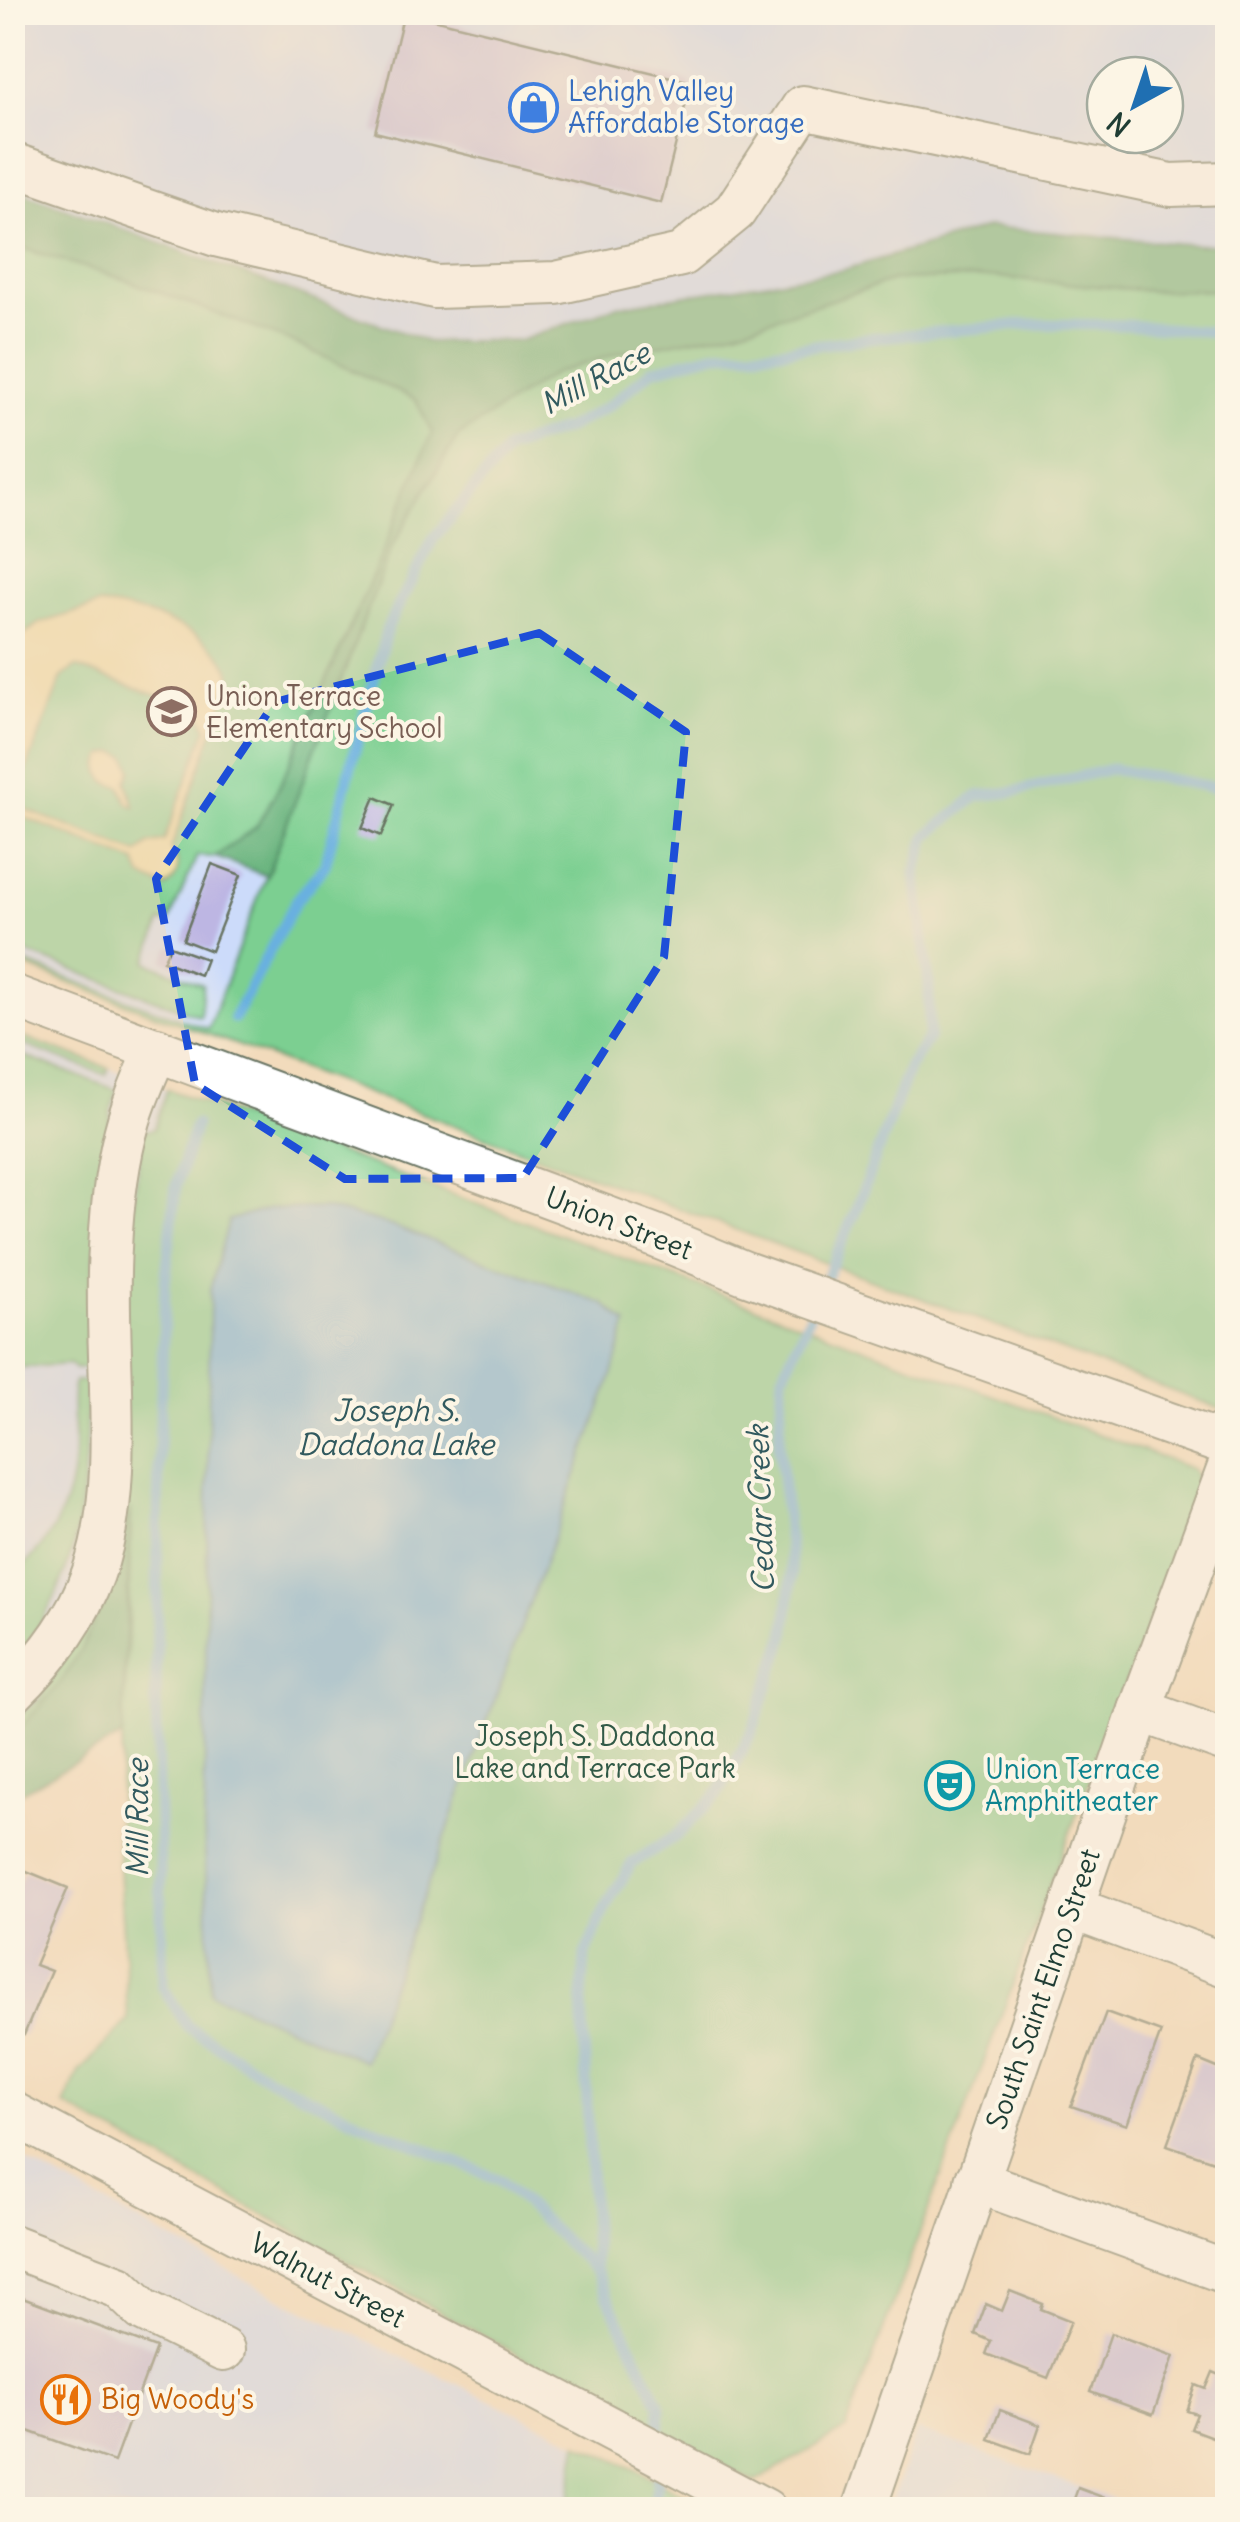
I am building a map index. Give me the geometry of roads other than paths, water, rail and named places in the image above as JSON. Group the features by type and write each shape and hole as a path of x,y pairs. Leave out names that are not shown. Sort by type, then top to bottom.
{"street":[{"path":"12,164 216,235 436,286 556,283 681,256 735,211 802,107 1171,185 1228,183"},
{"name":"Union Street","path":"12,996 653,1235 745,1273 1228,1446"},
{"path":"12,1693 58,1640 85,1592 99,1553 106,1515 111,1429 110,1250 117,1171 129,1118 156,1049"},
{"name":"South Saint Elmo Street","path":"864,2510 1140,1710 1228,1470"},
{"path":"1140,1710 1228,1742"},
{"path":"1072,1908 1228,1966"},
{"name":"Walnut Street","path":"12,2113 754,2504"},
{"path":"976,2181 1228,2273"},
{"path":"12,2246 119,2287 143,2310 223,2350"},
{"path":"12,2273 117,2309 143,2310"}],"water":[{"name":"Joseph S. Daddona Lake","path":"324,1208 383,1223 604,1304 627,1324 613,1373 364,2061 211,1993 204,1829 210,1289 229,1220 270,1209"}],"waterway":[{"name":"Mill Race","path":"234,1018 296,901 325,865 387,628 433,539 507,449 570,427 610,405 652,370 717,353 773,351 1027,324 1126,325 1228,333"},
{"name":"Cedar Creek","path":"659,2441 660,2405 595,2270 582,2000 585,1956 606,1906 632,1863 676,1836 718,1794 752,1732 785,1637 792,1575 779,1446 783,1375 854,1215 909,1067 929,1037 929,984 916,873 927,836 977,796 1013,792 1111,769 1228,790"},
{"name":"Mill Race","path":"195,1125 176,1186 165,1284 156,1699 163,1987 187,2026 269,2078 356,2120 500,2180 595,2270"},
{"name":"Cedar Creek","path":"652,2510 658,2464"}],"place":[{"name":"Lehigh Valley Affordable Storage","path":"533,107"},
{"name":"Union Terrace Elementary School","path":"171,712"},
{"name":"Union Terrace Amphitheater","path":"950,1785"},
{"name":"Big Woody's","path":"66,2399"}],"park label":[{"name":"Joseph S. Daddona Lake and Terrace Park","path":"595,1752"}]}
